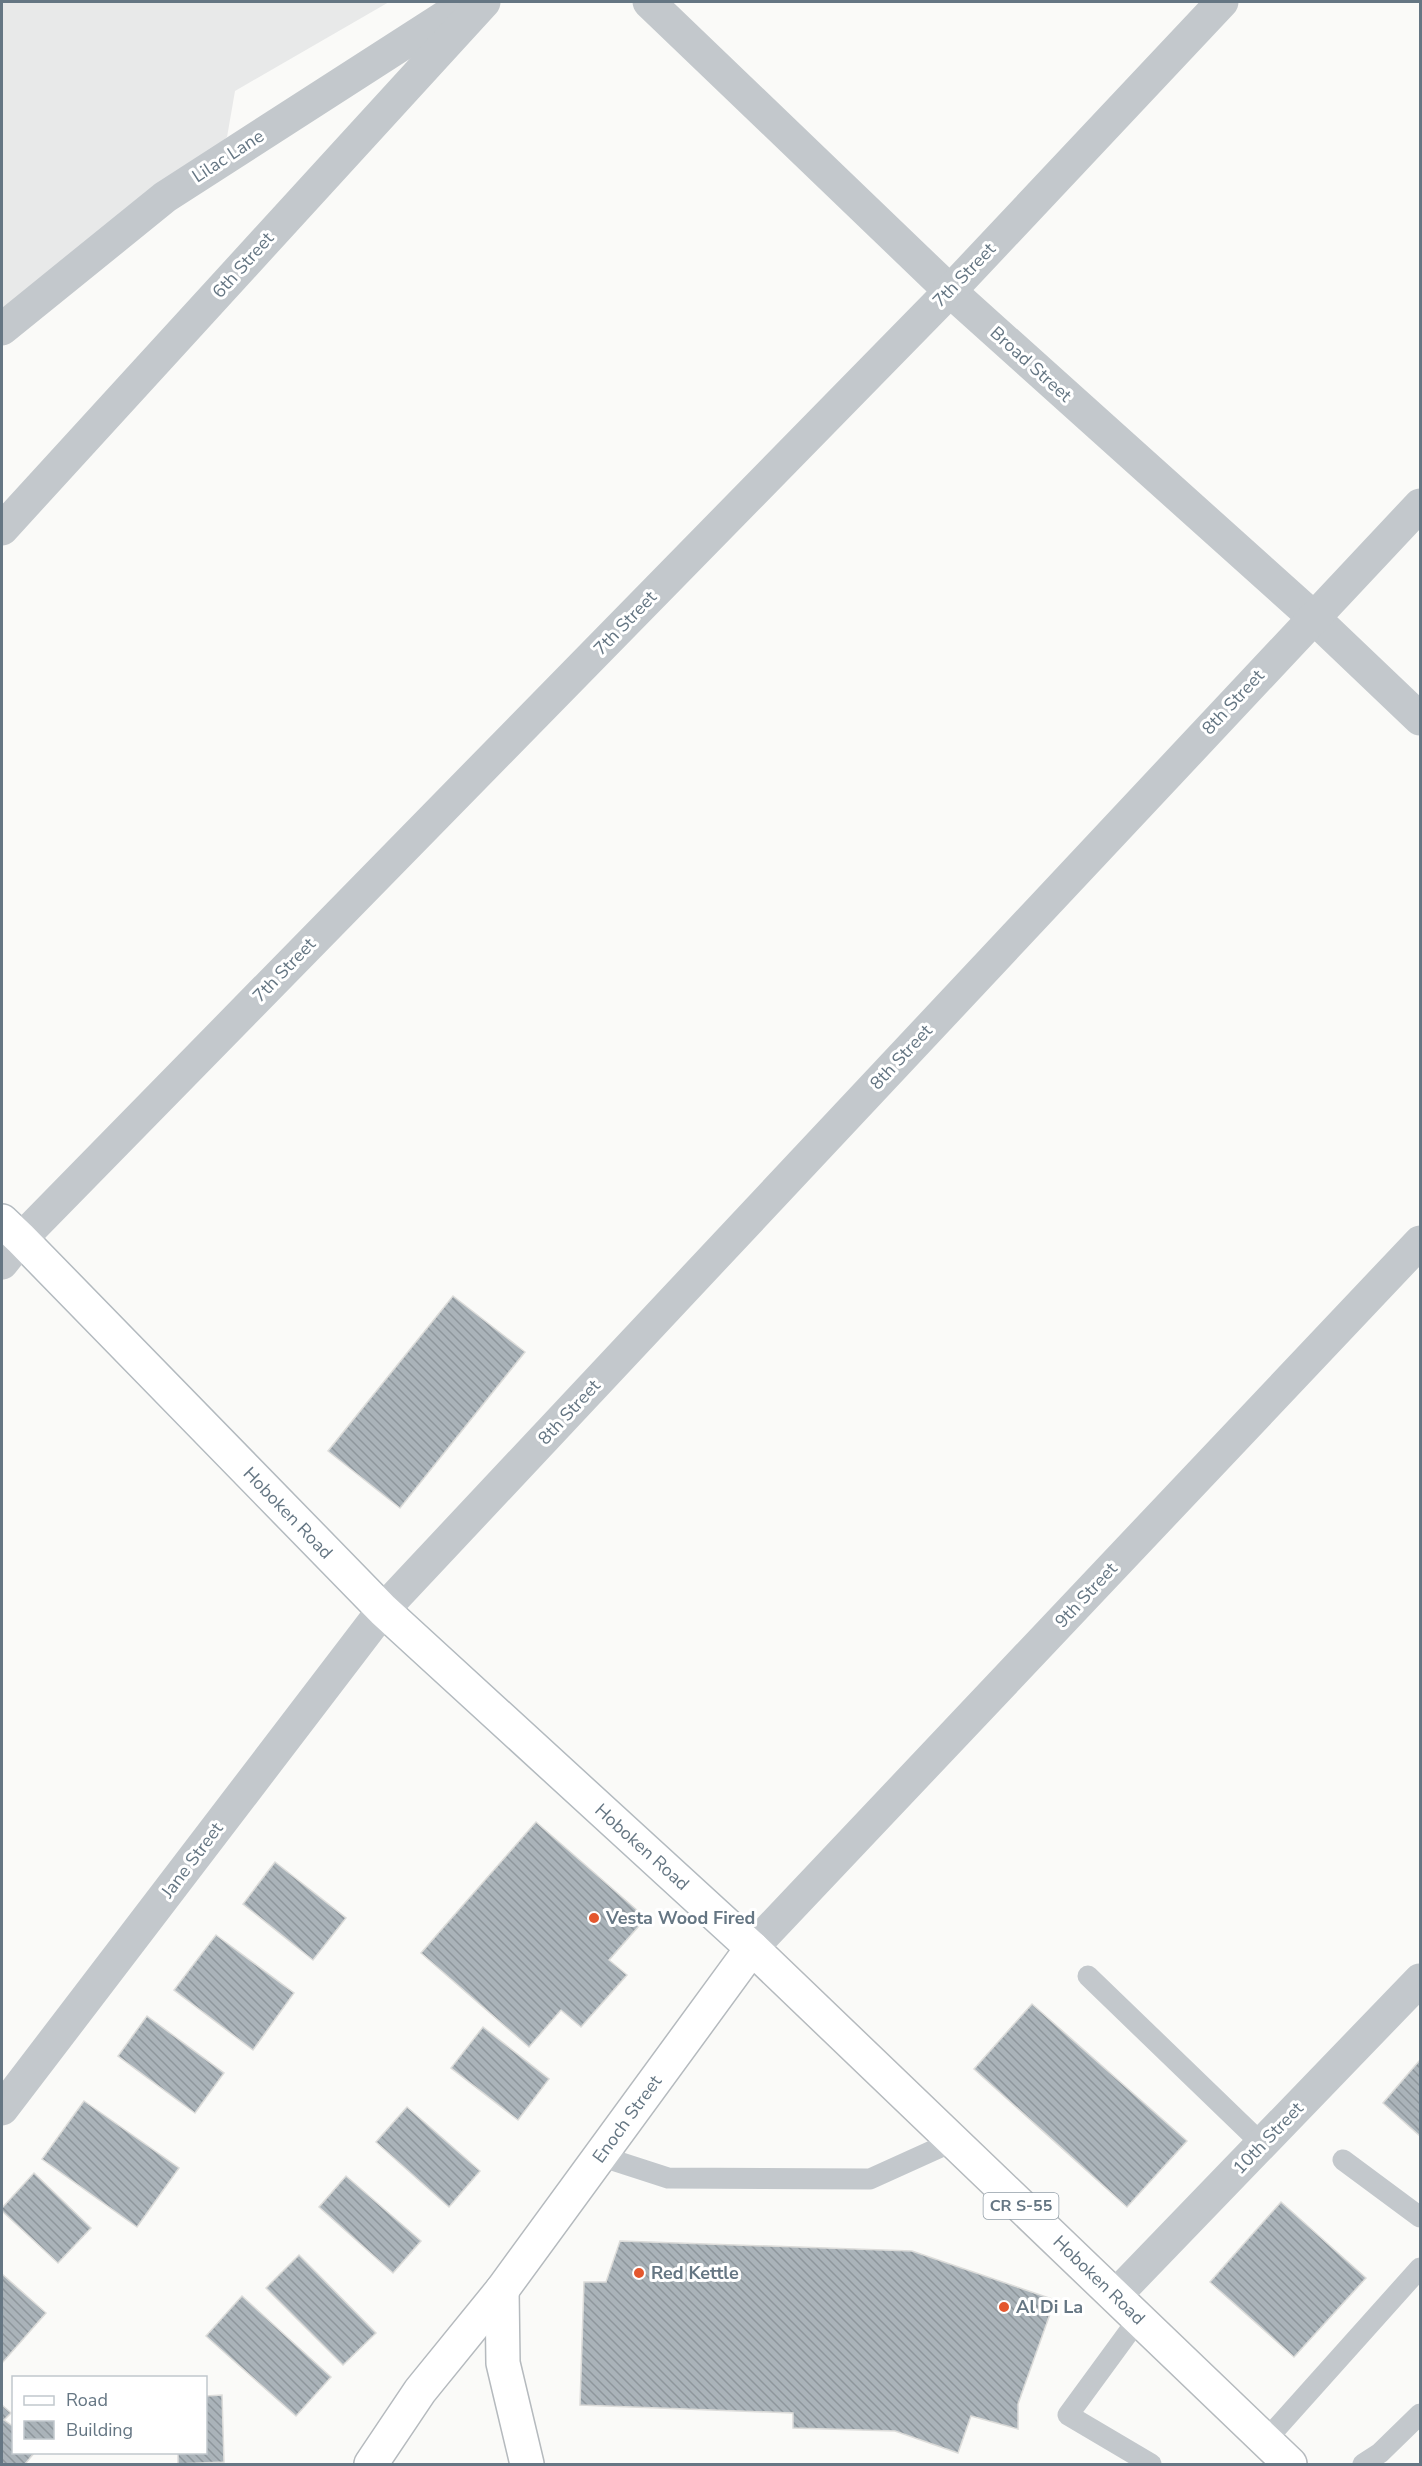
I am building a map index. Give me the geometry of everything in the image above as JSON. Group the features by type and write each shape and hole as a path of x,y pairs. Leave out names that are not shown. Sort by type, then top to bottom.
{"main road":[{"name":"Hoboken Road","path":"8,1241 383,1610 752,1948 1290,2464"},
{"name":"Enoch Street","path":"371,2464 420,2391 502,2290 752,1948"},
{"path":"502,2290 503,2363 527,2464"}],"street":[{"name":"Lilac Lane","path":"2,329 165,197 468,2"},
{"name":"6th Street","path":"2,529 484,2"},
{"name":"Broad Street","path":"650,2 950,291 1313,617 1420,719"},
{"name":"7th Street","path":"8,1241 950,291 1222,2"},
{"name":"8th Street","path":"383,1610 1420,505"},
{"name":"9th Street","path":"752,1948 1420,1242"},
{"name":"Jane Street","path":"2,2109 383,1610"},
{"name":"10th Street","path":"1115,2296 1420,1980"}],"lane":[{"path":"1088,1976 1262,2144"},
{"path":"600,2156 668,2178 870,2179 954,2141"},
{"path":"1343,2160 1420,2217"},
{"path":"1265,2441 1420,2268"},
{"path":"1139,2318 1068,2415 1151,2464"},
{"path":"1363,2464 1380,2453 1420,2414"}],"shaded area":[{"path":"2,2 389,2 235,91 227,137 2,338"}],"building":[{"path":"453,1296 525,1352 400,1508 328,1451"},
{"path":"536,1822 646,1918 609,1960 627,1975 581,2027 561,2010 529,2047 421,1953"},
{"path":"275,1862 346,1918 313,1960 243,1904"},
{"path":"216,1935 294,1993 253,2050 174,1990"},
{"path":"1032,2004 1187,2141 1127,2207 974,2069"},
{"path":"147,2016 224,2073 195,2113 118,2056"},
{"path":"483,2027 549,2079 518,2120 451,2068"},
{"path":"1420,2060 1420,2136 1383,2103"},
{"path":"84,2101 179,2168 137,2227 42,2159"},
{"path":"407,2107 480,2171 449,2207 376,2142"},
{"path":"34,2173 91,2228 58,2263 2,2211 2,2208"},
{"path":"346,2176 421,2241 393,2273 319,2207"},
{"path":"1281,2202 1366,2278 1294,2357 1210,2282"},
{"path":"620,2241 912,2251 1055,2300 1018,2404 1018,2429 971,2416 958,2453 895,2431 793,2428 793,2413 580,2405 584,2282 606,2282"},
{"path":"299,2255 376,2333 343,2365 266,2288"},
{"path":"2,2274 46,2313 3,2362 2,2361"},
{"path":"242,2296 331,2377 296,2416 206,2336"},
{"path":"222,2395 224,2462 178,2464 178,2454 207,2454 207,2396"},
{"path":"2,2405 11,2413 4,2420 12,2426 12,2454 33,2454 25,2464 2,2464"}],"place":[{"name":"Vesta Wood Fired","path":"594,1918"},
{"name":"Red Kettle","path":"639,2273"},
{"name":"Al Di La","path":"1004,2307"}]}
